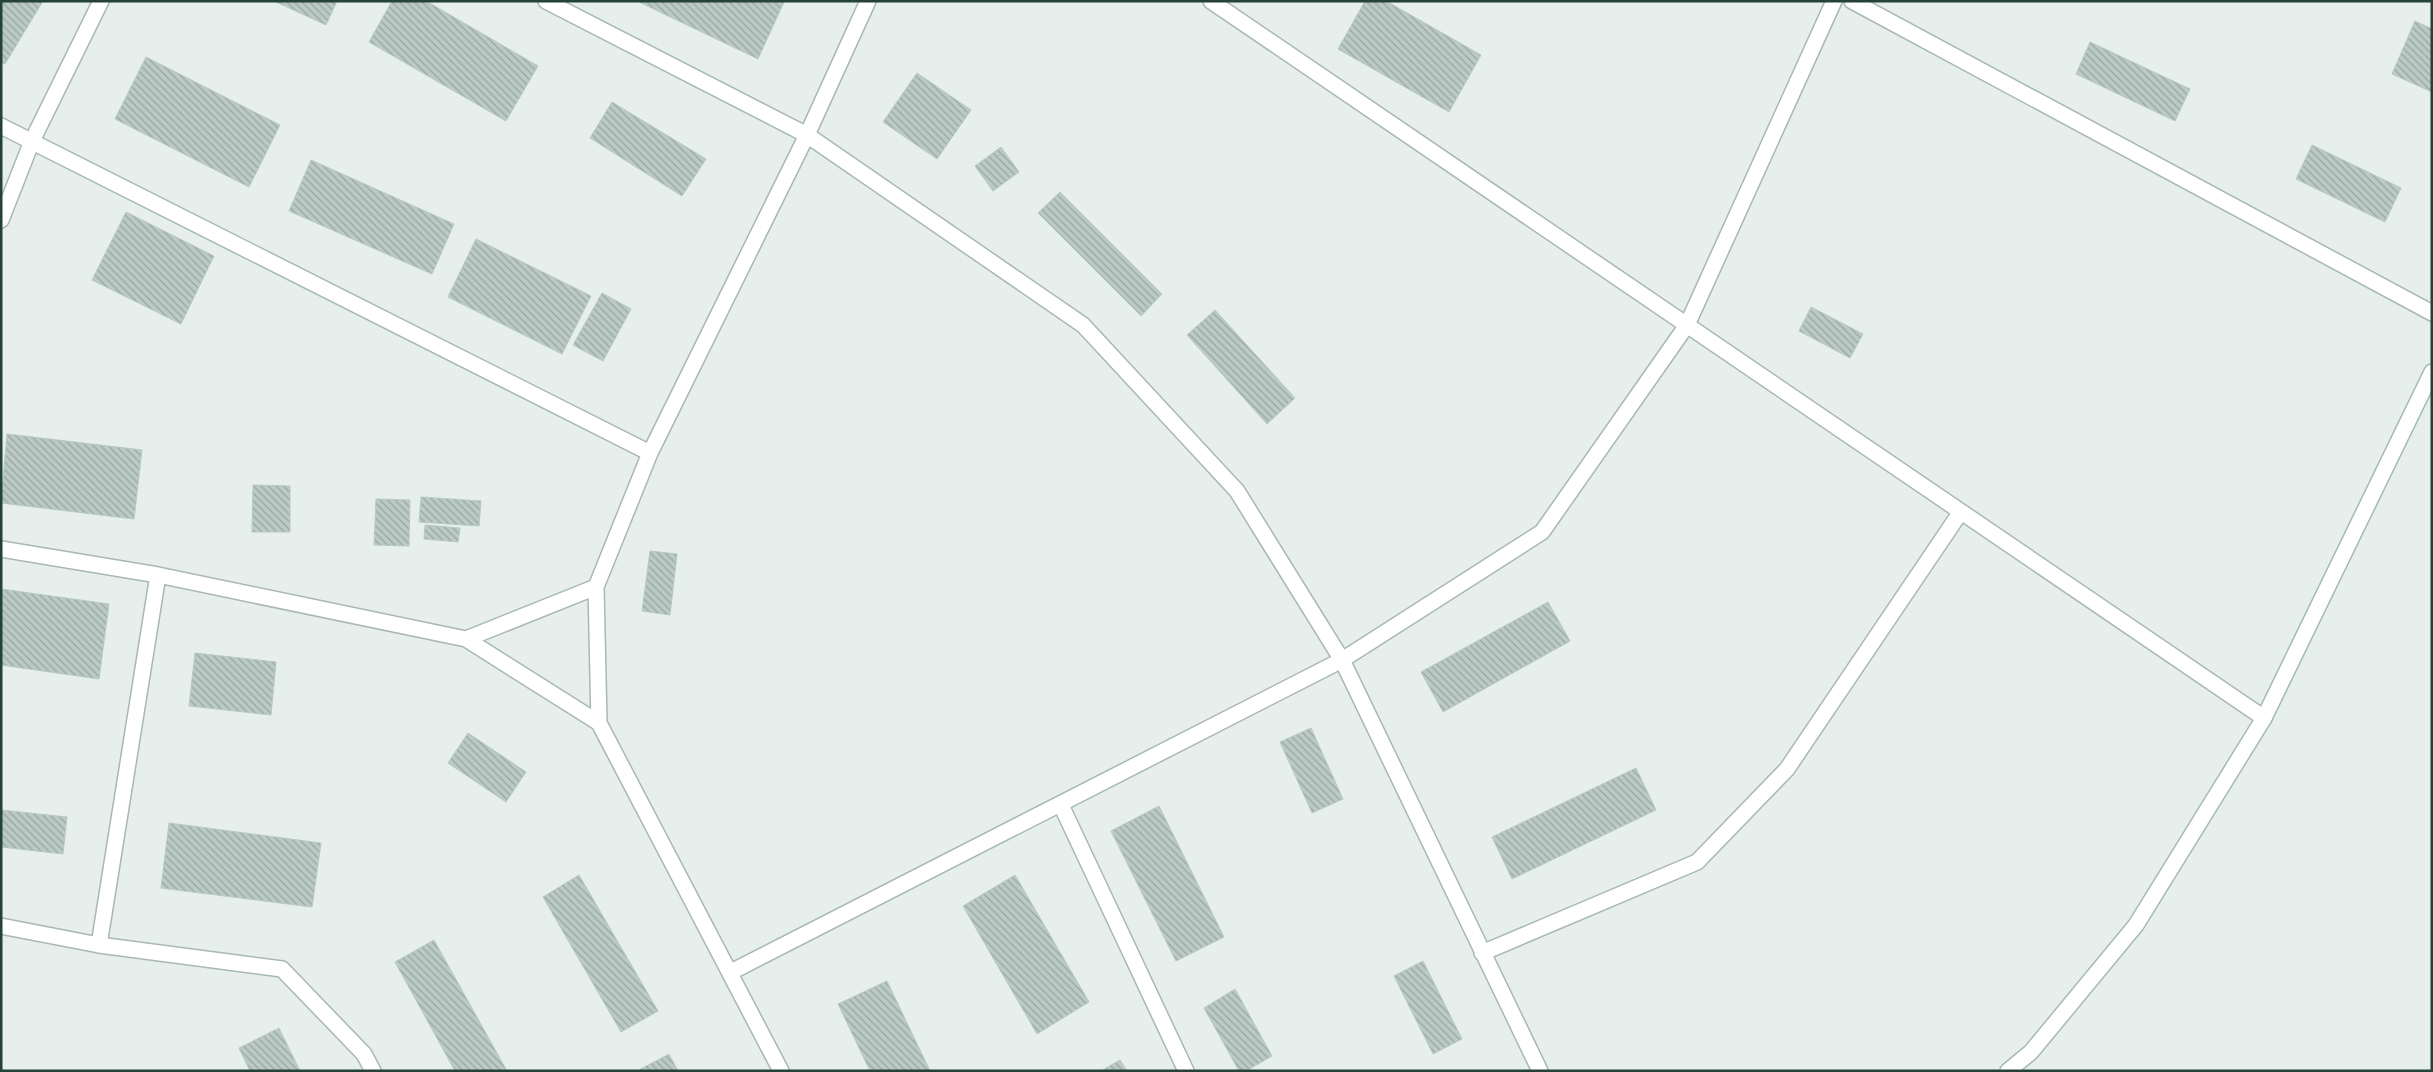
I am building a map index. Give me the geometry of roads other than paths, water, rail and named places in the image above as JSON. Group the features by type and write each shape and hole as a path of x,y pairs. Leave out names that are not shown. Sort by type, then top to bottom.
{"street":[{"path":"1,220 32,141 101,1"},
{"path":"546,1 807,135 1083,325 1237,491 1342,660 1540,1071"},
{"path":"781,1071 731,972 599,723 596,587 650,453 807,135 868,1"},
{"path":"1210,1 2264,718"},
{"path":"731,972 1342,660 1542,532 1687,325 1834,1"},
{"path":"1852,1 2432,313"},
{"path":"1,126 650,453"},
{"path":"2008,1071 2031,1052 2136,924 2264,718 2432,372"},
{"path":"1482,953 1697,862 1786,768 1960,513"},
{"path":"1,549 158,575 466,640 599,723"},
{"path":"98,945 158,575"},
{"path":"466,640 596,587"},
{"path":"1060,805 1186,1071"},
{"path":"1,926 98,945 282,969 364,1054 372,1071"}]}
